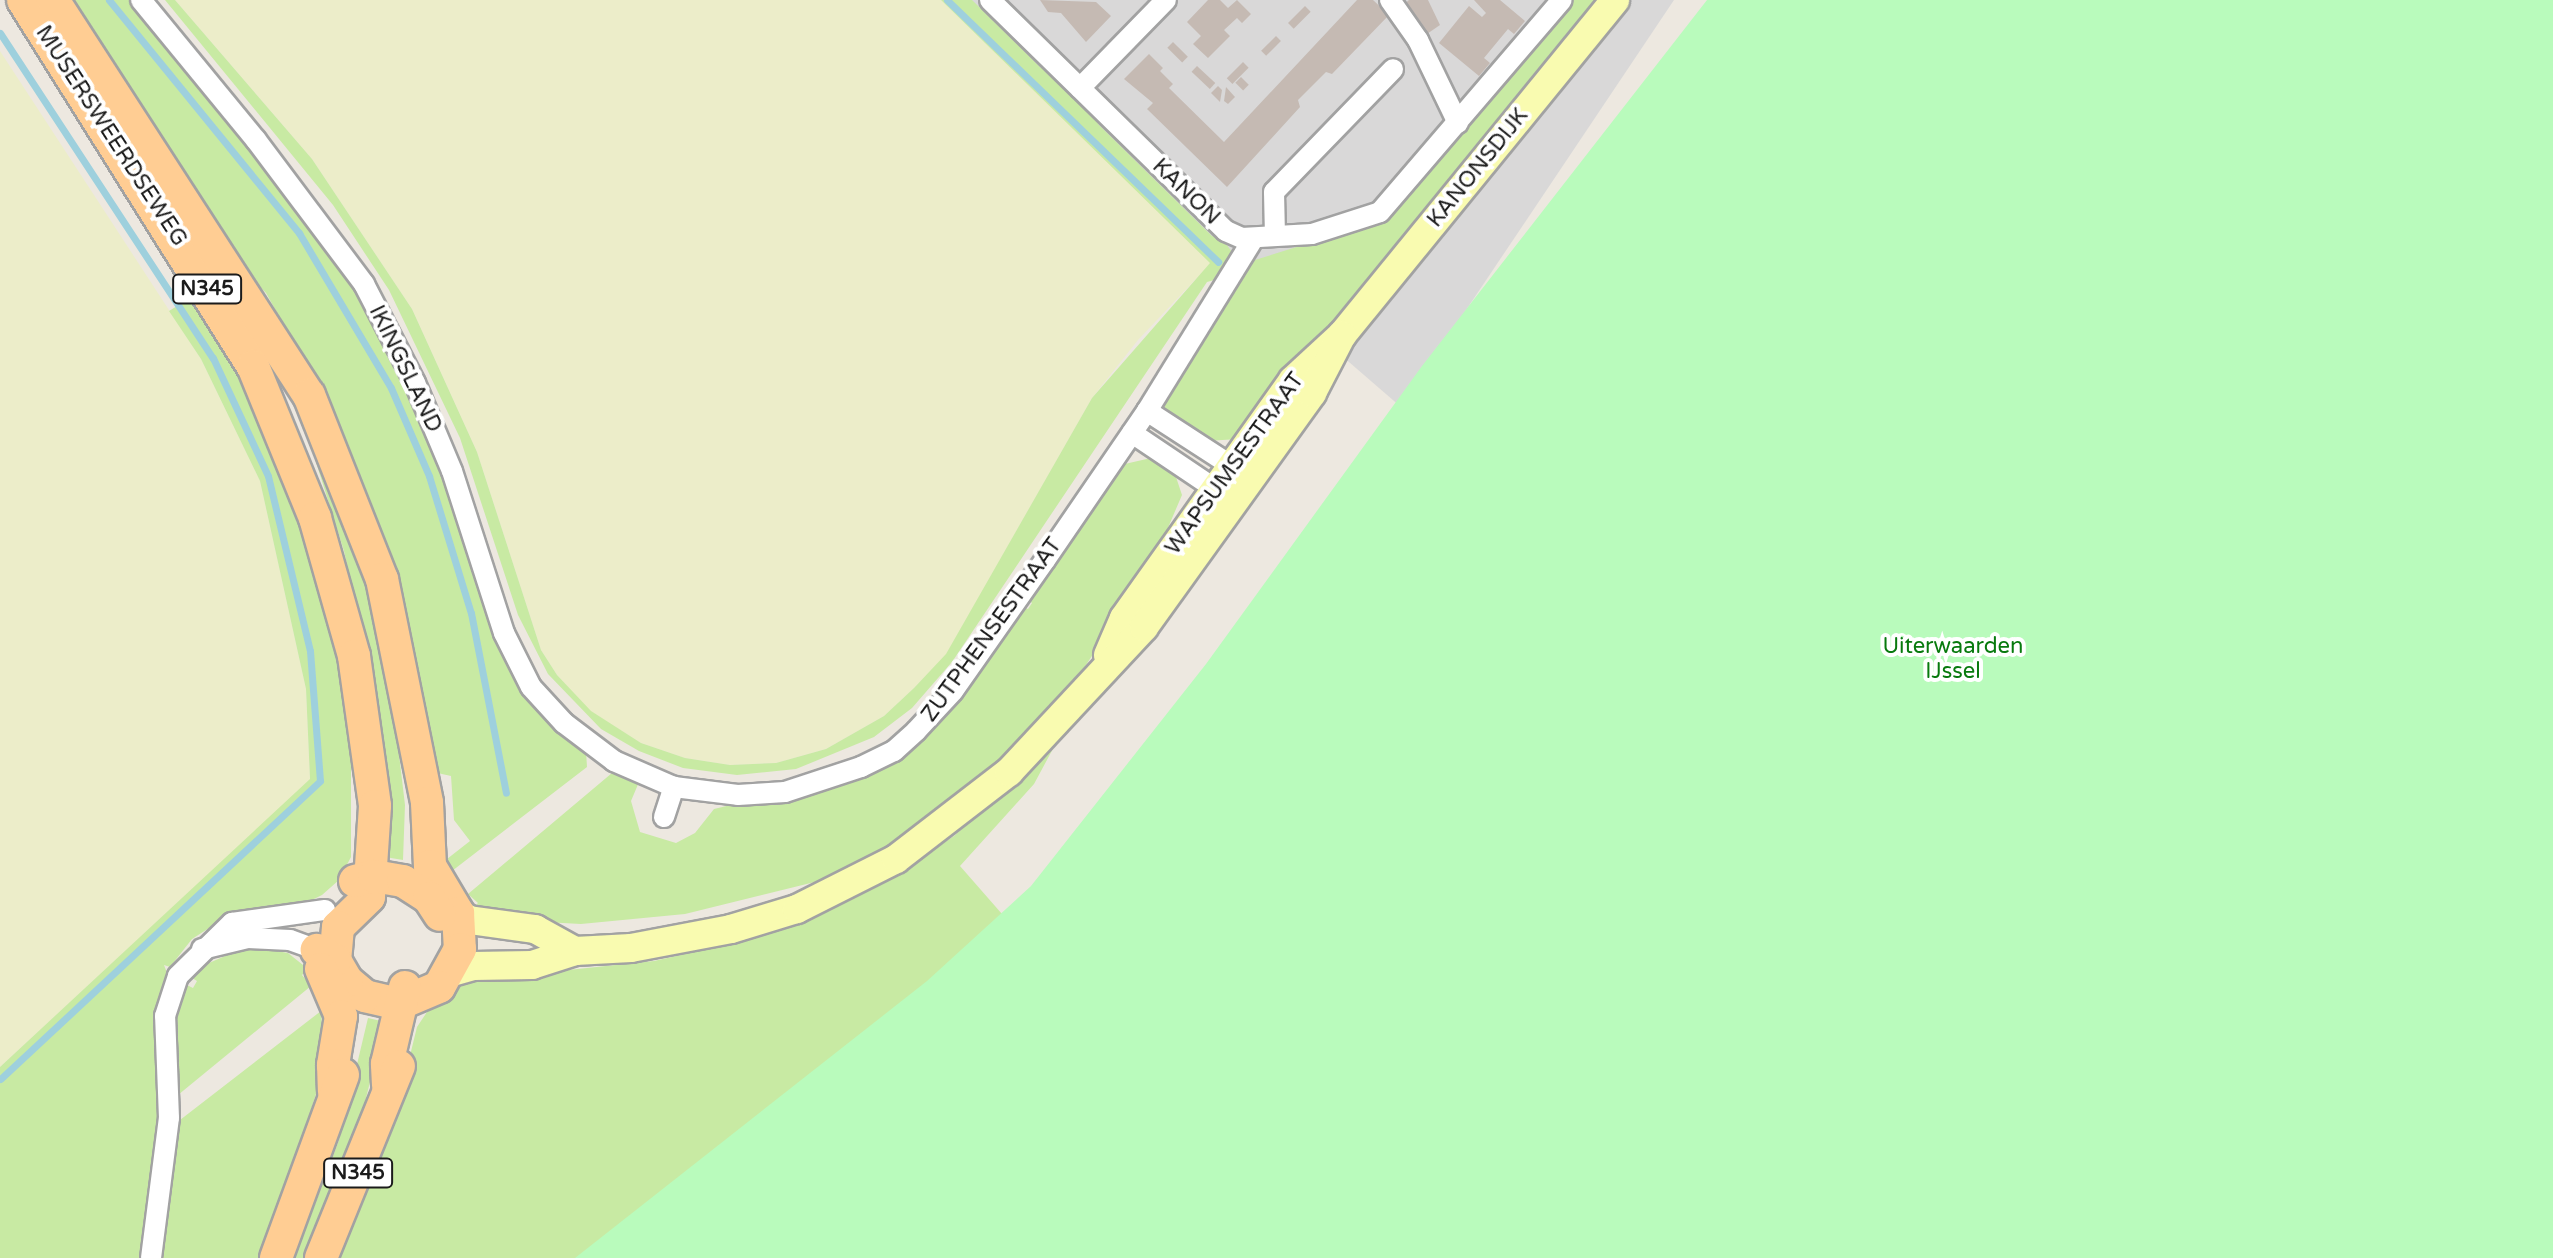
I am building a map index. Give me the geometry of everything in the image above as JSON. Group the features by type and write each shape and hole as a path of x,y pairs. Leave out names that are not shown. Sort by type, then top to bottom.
{"main road":[{"name":"MUSERSWEERDSEWEG","path":"23,0 184,250 253,366 289,444 342,602 367,767 365,878"},
{"name":"MUSERSWEERDSEWEG","path":"53,0 309,395 382,579 417,756 428,886"},
{"path":"325,910 365,878 428,886"},
{"name":"N345","path":"335,973 338,927 369,897 365,878"},
{"name":"N345","path":"321,1258 388,1085 410,1001 406,984 434,965 455,927 428,886"},
{"name":"N345","path":"276,1258 305,1188 334,1091 333,1065 341,1016 325,910"},
{"path":"452,972 455,927"},
{"name":"N345","path":"410,1001 452,972"},
{"path":"335,973 376,1001 410,1001"}],"street":[{"name":"IKINGSLAND","path":"141,0 256,140 364,284 415,383 452,471 512,654 545,705 614,761"},
{"name":"KANON","path":"990,0 1226,231 1254,238 1275,236"},
{"path":"1080,88 1166,0"},
{"path":"1390,0 1418,40 1458,123"},
{"name":"KANONSDIJK","path":"1275,236 1312,234 1380,212 1562,0"},
{"name":"KANONSDIJK","path":"1342,335 1615,0"},
{"path":"1275,236 1274,192 1393,69"},
{"name":"ZUTPHENSESTRAAT","path":"614,761 674,787 738,795 785,792 824,783 894,751 953,691 1147,411 1254,238"},
{"name":"WAPSUMSESTRAAT","path":"1105,663 1124,618 1222,476 1293,380 1342,335"},
{"name":"WAPSUMSESTRAAT","path":"452,972 463,967 532,965 575,951 631,948 731,929 797,909 896,859 1009,772 1105,663 1144,627 1312,393 1342,335"},
{"path":"1147,411 1243,492"},
{"path":"1132,433 1222,476"},
{"path":"664,817 674,787"},
{"path":"151,1258 169,1118 165,1016 178,976 202,949 232,923 325,910"},
{"path":"455,927 469,920 535,929 575,951"},
{"path":"202,949 248,938 290,940 335,973"}],"shaded area":[{"path":"962,0 1674,0 1401,407 1179,215"}],"green space":[{"path":"61,0 130,0 335,253 387,344 436,449 490,617 586,751 587,767 452,871 447,859 470,841 454,820 451,776 433,772 405,616 377,521 336,418 266,293 236,262"},
{"path":"165,0 175,0 312,159 412,309 477,452 541,650 557,675 591,711 641,743 685,758 730,765 776,763 826,749 884,716 914,688 946,654 1092,398 1210,263 941,0 972,0 1041,68 1050,68 1097,115 1098,124 1212,236 1222,238 1234,255 1225,277 1207,282 952,662 912,708 874,737 796,769 737,775 683,768 639,751 601,729 548,674 518,615 460,438 389,290 333,205"},
{"path":"175,0 941,0 1211,263 1138,340 1092,398 946,655 914,688 884,716 826,749 776,763 730,765 685,758 641,743 590,711 557,675 541,650 477,452 412,309 312,159"},
{"path":"1571,0 1596,0 1239,439 1206,441 1160,410 1163,395 1255,260 1380,221"},
{"name":"Uiterwaarden IJssel","path":"1707,0 2553,0 2553,1258 575,1258 927,981 1031,886 1206,664 1422,366"},
{"path":"0,51 201,359 260,481 306,689 310,780 0,1067"},
{"path":"203,290 328,593 351,737 351,857 339,880 322,895 302,905 223,919 192,939 170,967 164,965 167,973 155,1020 158,1139 141,1258 0,1258 0,1067 310,779 306,689 260,481 201,359 169,311"},
{"path":"323,456 368,586 394,712 405,805 403,860 385,857 369,667 344,551 315,459"},
{"path":"1151,458 1175,474 1182,495 1152,565 1080,674 1021,741 963,796 905,837 831,878 685,914 581,924 526,921 474,907 478,903 468,894 612,773 639,782 631,801 640,832 676,843 695,833 714,809 867,772 1022,606 1028,609 1032,603 1027,599 1116,466"},
{"path":"1055,745 1034,784 960,866 1009,922 647,1258 335,1258 403,1084 417,1027 433,1003 463,981 654,961 734,943 817,914 897,874 954,836"},
{"path":"248,946 288,953 308,969 302,975 311,986 178,1095 175,1026 182,993 187,985 193,988 197,981 192,978 209,963"},
{"path":"321,1011 322,1026 330,1025 322,1075 264,1258 161,1258 180,1120"},
{"path":"368,1018 385,1022 361,1118 318,1229 304,1258 295,1258 339,1140"}],"building":[{"path":"1040,0 1096,2 1111,16 1086,42 1061,13 1048,12"},
{"path":"1208,0 1220,0 1228,8 1237,0 1251,14 1242,23 1237,18 1224,30 1230,36 1208,58 1193,44 1201,36 1187,22"},
{"path":"1357,0 1373,0 1389,15 1332,74 1326,72 1298,100 1300,107 1227,187 1147,109 1153,103 1124,79 1149,54 1173,84 1169,88 1224,142"},
{"path":"1409,0 1428,0 1440,25 1424,36 1403,5"},
{"path":"1474,0 1500,0 1525,21 1514,34 1508,29 1484,58 1490,63 1479,76 1439,43 1469,6 1482,17 1486,13"},
{"path":"1305,6 1311,12 1294,29 1288,23"},
{"path":"1276,36 1281,41 1266,56 1261,51"},
{"path":"1173,42 1188,57 1182,63 1167,48"},
{"path":"1243,62 1249,68 1232,84 1227,78"},
{"path":"1197,66 1215,83 1210,89 1192,72"},
{"path":"1241,77 1249,85 1243,90 1235,83"},
{"path":"1218,86 1222,90 1220,102 1211,93"},
{"path":"1226,87 1235,97 1228,104 1224,101"}],"waterway":[{"path":"109,0 299,233 391,388 429,476 471,613 506,793"},
{"path":"947,0 1218,262"},
{"path":"0,33 213,358 268,476 310,651 320,781 0,1079"}]}
